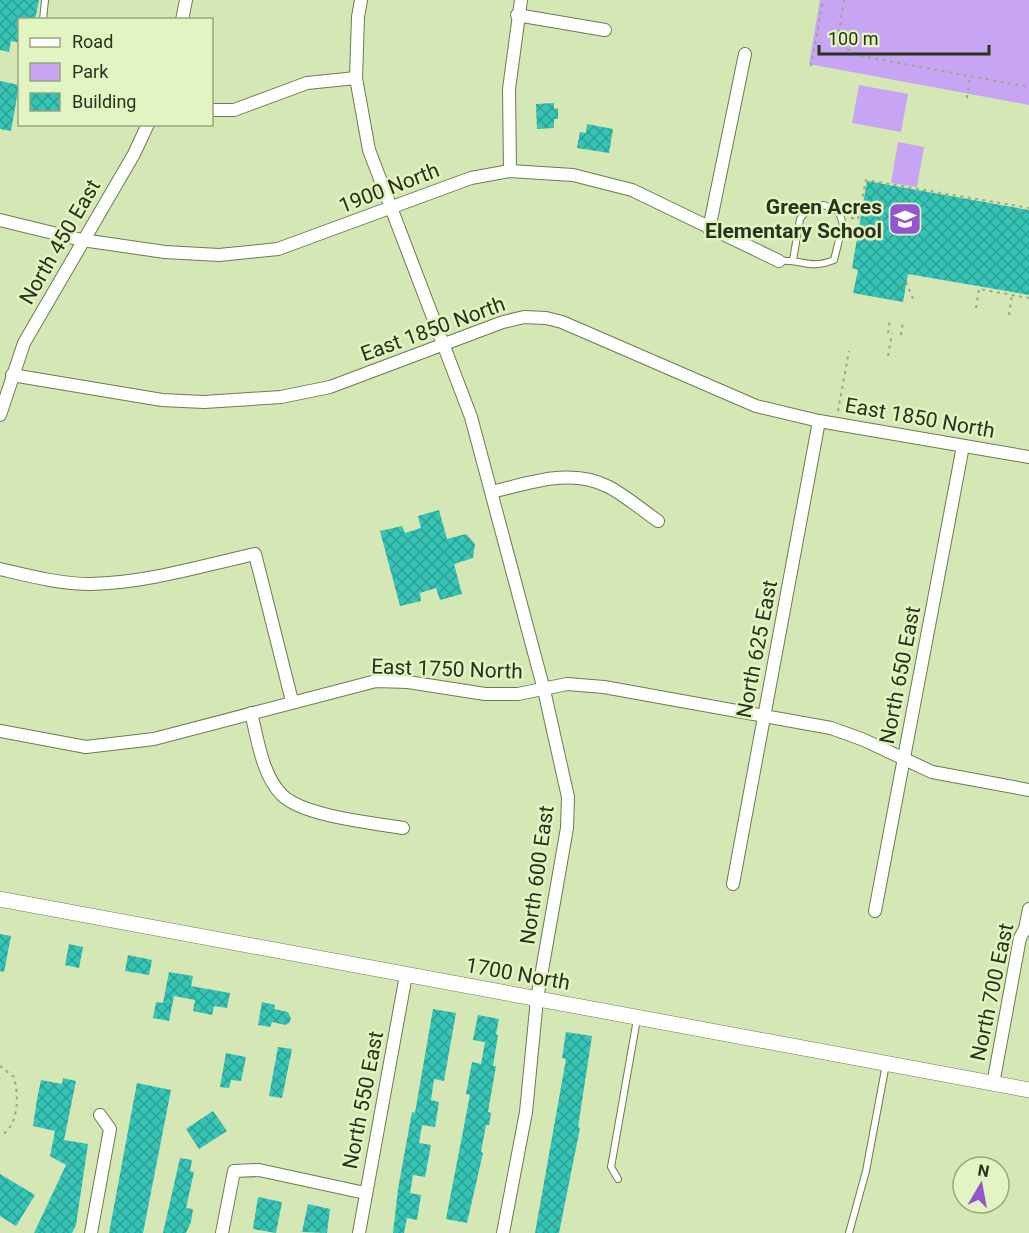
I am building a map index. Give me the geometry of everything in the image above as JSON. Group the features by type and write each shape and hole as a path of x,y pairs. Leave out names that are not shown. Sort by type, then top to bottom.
{"street":[{"path":"182,18 186,0"},
{"name":"North 600 East","path":"361,0 356,78 369,150 471,417 544,690 568,797 567,828 537,999 525,1112 503,1233"},
{"path":"510,171 509,89 520,0"},
{"path":"517,15 604,30"},
{"path":"709,229 745,54"},
{"path":"213,110 234,110 283,89 308,82 356,78"},
{"name":"North 450 East","path":"0,415 24,343 134,153 147,126"},
{"name":"1900 North","path":"0,220 82,240 165,252 219,255 278,249 392,209 471,178 510,171 573,175 632,190 779,261"},
{"name":"East 1850 North","path":"12,375 162,400 243,401 281,397 330,387 503,322 524,317 546,318 586,331 756,406 819,421 1029,457"},
{"name":"North 625 East","path":"733,884 819,421"},
{"name":"North 650 East","path":"875,911 963,446"},
{"path":"492,492 552,477 584,478 608,486 658,521"},
{"path":"0,569 44,579 90,584 140,579 255,554 292,701"},
{"name":"East 1750 North","path":"0,730 86,747 154,739 292,701 376,681 408,682 485,694 518,694 567,684 604,687 831,728 864,740 904,761 932,772 1029,790"},
{"path":"251,713 267,771 283,796 320,814 403,828"},
{"name":"1700 North","path":"0,899 1029,1090"},
{"name":"North 700 East","path":"993,1084 1020,938 1025,929 1029,909"},
{"name":"North 550 East","path":"359,1233 406,975"},
{"path":"91,1233 110,1129 100,1115"},
{"path":"222,1233 234,1171 259,1170 365,1193"}],"lane":[{"path":"43,18 45,0"},
{"path":"779,261 793,260 817,267 834,260 843,224 839,212 824,205 810,206 800,219 793,260"},
{"path":"618,1179 611,1167 637,1018"},
{"path":"849,1233 866,1171 886,1064"}],"path":[{"path":"811,66 823,0"},
{"path":"844,0 839,32 843,47 861,56 1029,87"},
{"path":"967,98 970,76"},
{"path":"848,217 858,219 866,180 1029,208"},
{"path":"906,282 914,301"},
{"path":"976,308 979,289 1029,298"},
{"path":"1009,315 1012,295"},
{"path":"888,356 890,320"},
{"path":"901,335 903,322"},
{"path":"838,411 849,351"},
{"path":"0,1066 14,1077 17,1091 10,1128 0,1136"}],"green space":[{"path":"820,0 1029,0 1029,105 809,64"},
{"path":"859,85 908,94 901,132 852,123"},
{"path":"898,142 924,147 917,187 891,183"}],"building":[{"path":"0,0 39,0 35,18 18,18 18,43 11,41 9,52 0,50"},
{"path":"0,81 18,85 18,91 11,131 0,129"},
{"path":"554,103 554,109 558,108 558,119 554,119 554,128 537,129 536,104"},
{"path":"587,124 613,129 609,153 577,148 580,132 586,133"},
{"name":"Green Acres Elementary School","path":"867,181 1029,210 1029,295 908,274 903,302 853,293 858,270 852,268"},
{"path":"439,510 447,539 466,534 475,544 473,558 454,564 462,594 440,600 436,588 420,593 421,601 400,606 380,531 402,526 405,533 421,528 418,516"},
{"path":"0,934 11,936 4,972 0,971"},
{"path":"69,944 83,947 79,968 65,965"},
{"path":"128,955 152,960 149,975 125,971"},
{"path":"169,972 193,976 191,986 230,993 227,1008 214,1006 212,1015 193,1011 195,1000 174,996 169,1021 153,1018 156,1002 163,1003"},
{"path":"262,1002 275,1005 274,1009 288,1012 291,1019 289,1023 286,1025 272,1022 270,1027 258,1025"},
{"path":"433,1009 456,1013 444,1081 434,1079 431,1100 439,1102 435,1127 422,1125 419,1143 431,1145 425,1177 413,1175 410,1193 421,1195 417,1220 407,1218 404,1233 393,1233 398,1189 412,1112 415,1113"},
{"path":"478,1015 499,1019 493,1066 496,1066 488,1112 491,1113 489,1125 486,1125 481,1152 483,1153 467,1223 446,1219 470,1095 466,1094 472,1062 481,1064 485,1042 473,1040"},
{"path":"566,1032 592,1036 578,1127 580,1128 559,1233 535,1233 566,1059 562,1058"},
{"path":"278,1047 292,1049 282,1098 269,1096"},
{"path":"226,1053 246,1057 241,1081 231,1080 229,1088 220,1087"},
{"path":"63,1078 76,1081 64,1140 88,1144 76,1225 72,1233 34,1233 66,1165 50,1156 55,1131 33,1126 37,1099 41,1080 62,1084"},
{"path":"137,1083 171,1090 143,1233 109,1233"},
{"path":"213,1111 227,1131 199,1149 186,1129"},
{"path":"180,1158 192,1160 190,1171 194,1172 186,1208 193,1209 191,1222 186,1233 163,1233"},
{"path":"0,1174 35,1195 16,1226 0,1216"},
{"path":"258,1197 282,1202 276,1233 253,1229"},
{"path":"308,1204 330,1209 327,1233 302,1232"}],"place":[{"name":"Green Acres Elementary School","path":"905,219"}]}
